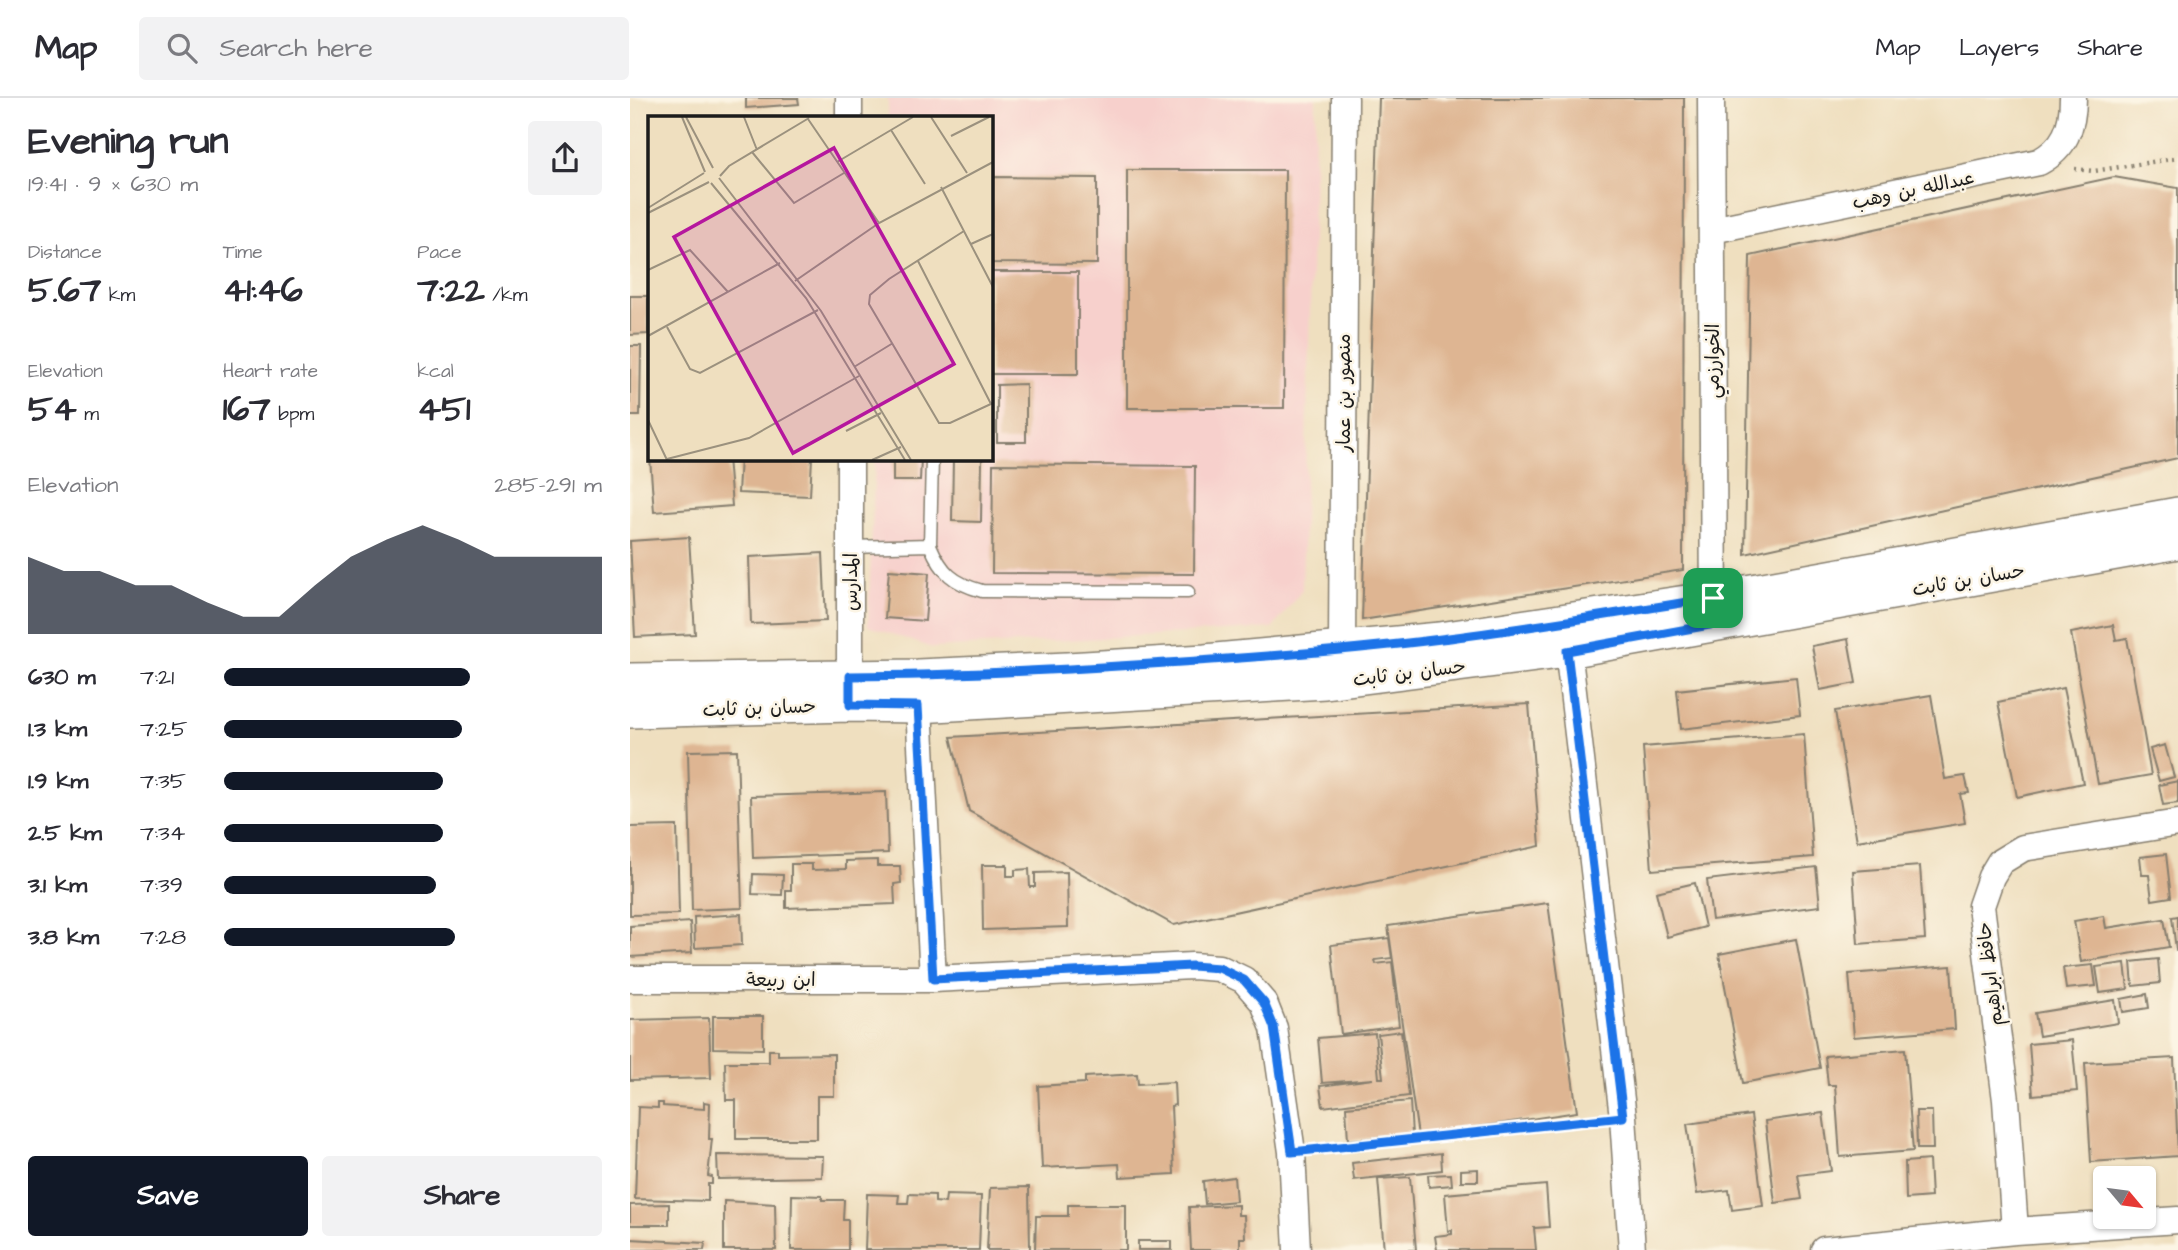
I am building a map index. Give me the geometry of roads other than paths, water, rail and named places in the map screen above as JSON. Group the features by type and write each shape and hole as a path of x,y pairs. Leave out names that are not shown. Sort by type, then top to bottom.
{"street":[{"path":"849,98 849,116"},
{"name":"منصور بن عمار","path":"1325,682 1340,662 1342,649 1345,98"},
{"name":"الخوارزمي","path":"1711,98 1714,611"},
{"name":"عبدالله بن وهب","path":"1712,230 2028,165 2049,156 2061,145 2069,132 2073,117 2073,98"},
{"name":"المدارس","path":"850,460 850,690"},
{"name":"حسان بن ثابت","path":"1714,611 2178,513"},
{"name":"حسان بن ثابت","path":"630,680 918,691 1325,682 1714,611 2178,542"},
{"path":"1566,636 1623,1117 1632,1250"},
{"name":"حسان بن ثابت","path":"918,691 1440,639 1566,636"},
{"name":"حسان بن ثابت","path":"630,711 850,690"},
{"path":"918,691 933,979"},
{"name":"حافظ ابراهيم","path":"2015,1231 2006,1100 1981,906 1991,877 2000,862 2023,848 2178,823"},
{"name":"ابن ربيعة","path":"630,979 933,979 1192,966 1219,968 1244,980 1264,1003 1274,1027 1292,1152 1297,1250"},
{"path":"1824,1250 2015,1231 2096,1239 2178,1220"}],"lane":[{"path":"932,460 930,545 937,562 949,576 965,586 982,591 1188,592"},
{"path":"850,547 930,545"}]}
